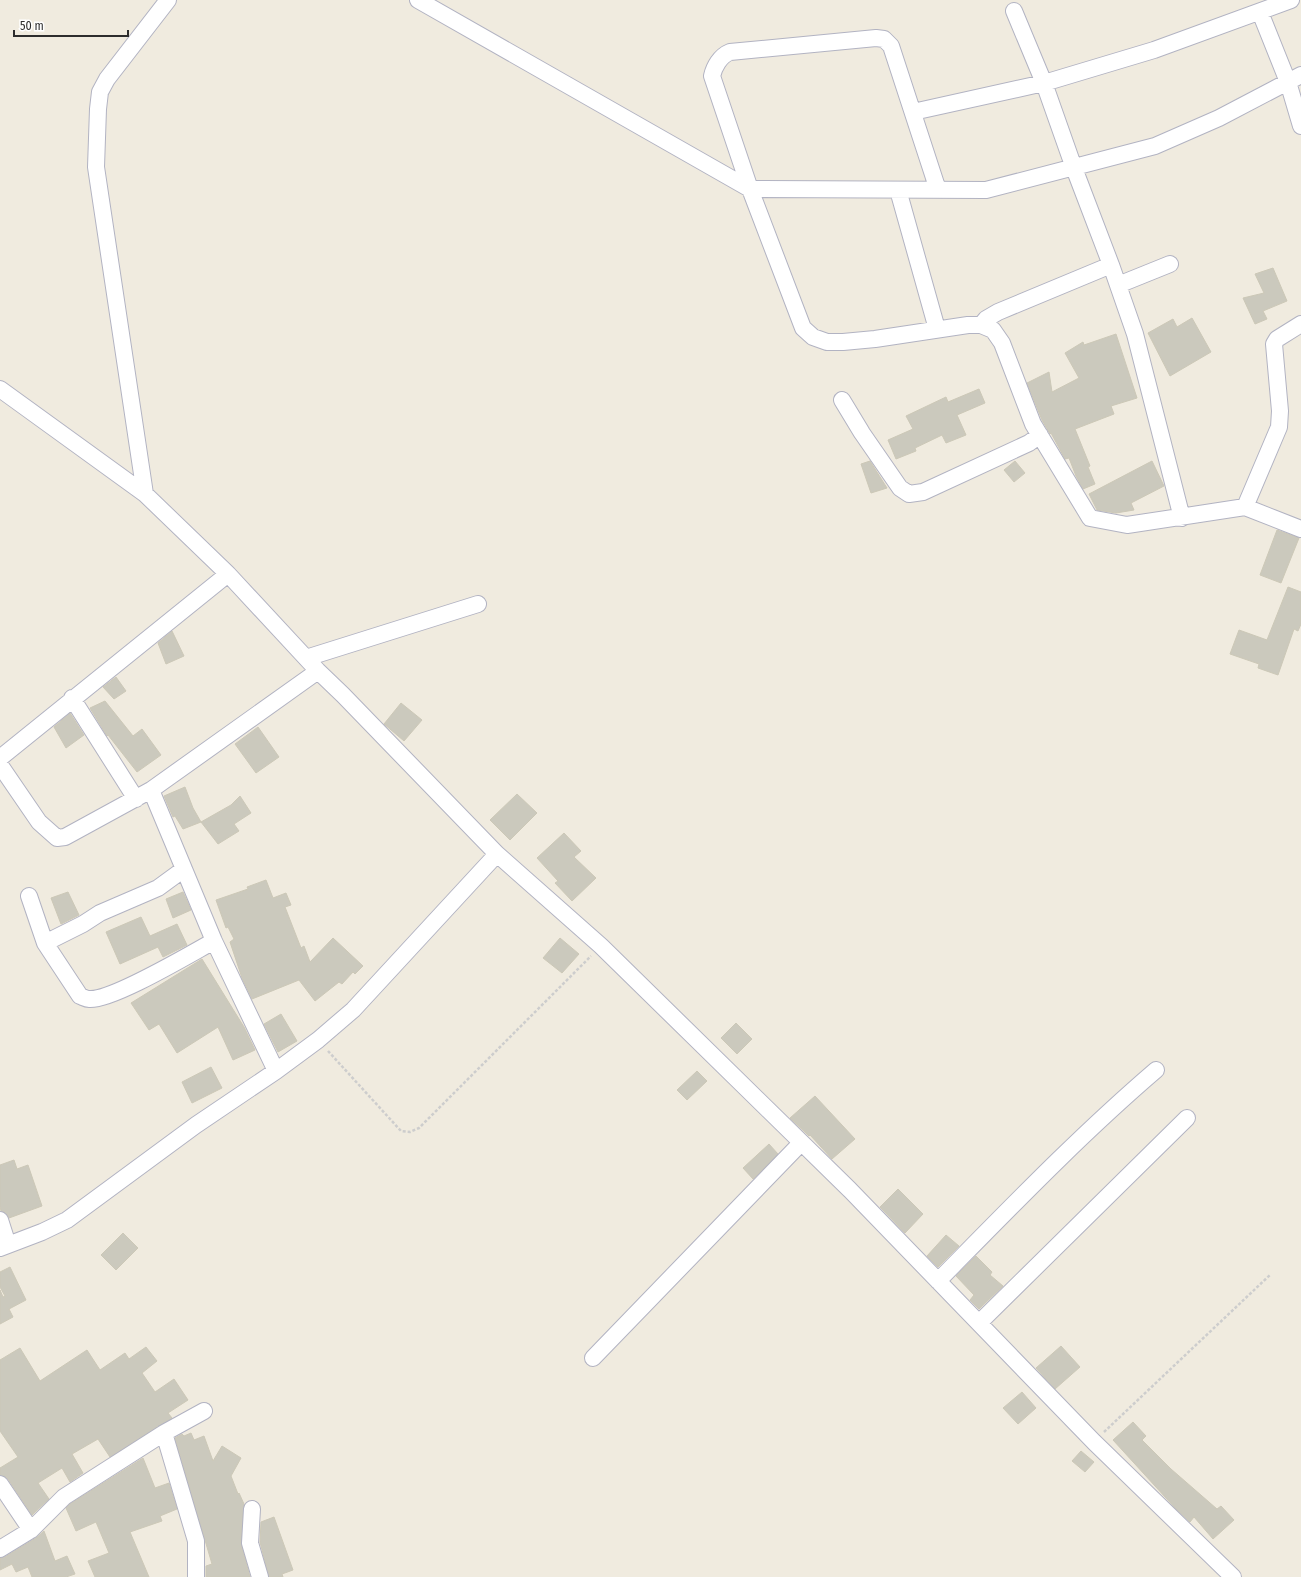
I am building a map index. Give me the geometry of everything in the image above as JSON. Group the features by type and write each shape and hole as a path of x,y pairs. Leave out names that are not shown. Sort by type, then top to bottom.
{"street":[{"path":"145,494 96,167 98,109 103,86 168,0"},
{"path":"418,0 750,189 986,190 1155,146 1219,118 1294,79"},
{"path":"912,112 1044,83 1154,50 1291,0"},
{"path":"1014,11 1044,83 1135,334 1182,518"},
{"path":"1260,12 1294,79 1301,126"},
{"path":"938,190 891,46 884,39 861,39 730,52 725,54 714,67 712,76 750,189 803,328 813,337 827,342 843,342 875,339 968,325 981,325 993,330 1002,343 1033,424 1090,518 1127,525 1245,508 1301,529"},
{"path":"898,190 937,329"},
{"path":"1118,285 1170,264"},
{"path":"981,325 986,319 998,312 1111,265"},
{"path":"1245,508 1279,427 1280,411 1274,344 1277,339 1301,324"},
{"path":"0,389 145,494 228,574 318,671 497,854 601,946 850,1190 1094,1442 1233,1577"},
{"path":"842,400 862,433 900,488 909,494 923,492 1029,443 1040,435"},
{"path":"0,758 72,698 228,574"},
{"path":"306,658 478,604"},
{"path":"0,765 39,822 57,838 65,836 151,790 318,671"},
{"path":"72,698 136,799"},
{"path":"151,790 214,941 276,1071"},
{"path":"0,1220 4,1247 68,1220 196,1125 276,1071 318,1040 353,1010 497,854"},
{"path":"45,943 83,924 100,913 158,888 184,869"},
{"path":"29,896 45,943 80,996 90,999 110,994 133,985 214,941"},
{"path":"938,1281 1051,1166 1156,1070"},
{"path":"979,1323 1187,1118"},
{"path":"593,1358 802,1143"},
{"path":"0,1549 30,1530 64,1497 164,1433 204,1411"},
{"path":"164,1433 196,1541 196,1577"},
{"path":"0,1484 30,1530"},
{"path":"252,1509 250,1543 260,1577"}],"path":[{"path":"318,1040 401,1131 410,1132 419,1128 601,946"},
{"path":"1094,1442 1270,1274"}],"building":[{"path":"1273,268 1287,301 1263,311 1267,319 1255,324 1243,298 1264,293 1255,274"},
{"path":"1192,318 1211,352 1170,376 1148,333 1173,319 1177,327"},
{"path":"1116,334 1137,398 1111,406 1114,414 1075,429 1090,466 1088,467 1095,484 1083,489 1069,458 1065,459 1042,420 1027,383 1049,372 1052,392 1079,378 1065,353 1083,342 1084,345"},
{"path":"979,389 985,403 957,415 966,435 946,443 942,435 915,448 916,451 896,459 888,440 913,429 906,416 946,397 948,402"},
{"path":"870,461 887,488 871,493 861,464"},
{"path":"1015,461 1025,473 1014,482 1004,470"},
{"path":"1152,461 1164,486 1131,503 1134,510 1116,513 1097,510 1089,494"},
{"path":"1277,530 1299,538 1281,583 1260,575"},
{"path":"1288,587 1301,592 1301,624 1298,631 1294,629 1278,675 1258,668 1259,664 1230,654 1239,630 1267,640"},
{"path":"172,631 184,656 166,664 158,643"},
{"path":"116,677 126,691 114,699 103,687"},
{"path":"105,701 133,736 142,729 161,755 137,772 108,735 107,736 90,708"},
{"path":"401,703 422,720 404,741 384,724"},
{"path":"70,713 84,735 66,748 54,727"},
{"path":"258,727 279,757 256,773 235,744"},
{"path":"185,787 193,808 201,822 183,829 175,816 173,817 164,796"},
{"path":"517,794 537,813 510,840 490,820"},
{"path":"240,796 251,813 234,824 239,831 218,844 201,822 231,805"},
{"path":"564,833 581,851 574,857 596,878 572,901 555,883 558,881 537,858"},
{"path":"266,880 273,898 286,893 291,905 285,907 301,948 304,946 310,962 333,938 363,966 355,974 353,972 342,984 339,982 315,1001 299,980 252,999 242,978 230,942 234,939 228,927 226,928 216,900 248,889 247,887"},
{"path":"68,892 79,915 61,924 51,898"},
{"path":"183,892 191,910 173,918 166,899"},
{"path":"141,917 150,936 177,924 187,945 163,957 158,947 120,964 106,932"},
{"path":"560,938 579,954 562,973 543,958"},
{"path":"202,959 244,1027 255,1050 233,1060 218,1027 177,1053 159,1024 149,1030 131,1003"},
{"path":"281,1014 297,1041 278,1052 264,1024"},
{"path":"736,1023 752,1039 737,1054 721,1038"},
{"path":"211,1067 222,1088 192,1103 182,1082"},
{"path":"697,1071 707,1081 687,1100 677,1090"},
{"path":"815,1096 855,1139 832,1159 810,1135 809,1136 790,1118"},
{"path":"769,1144 778,1154 753,1179 743,1168"},
{"path":"14,1160 17,1169 28,1165 42,1206 9,1218 6,1213 1,1211 0,1207 0,1165"},
{"path":"898,1189 923,1214 905,1233 880,1207"},
{"path":"123,1233 138,1248 116,1270 101,1255"},
{"path":"946,1235 959,1246 938,1267 927,1256"},
{"path":"976,1256 992,1272 990,1275 1003,1286 979,1309 970,1300 974,1295 956,1276"},
{"path":"10,1267 26,1300 9,1309 13,1317 0,1324 0,1290 3,1297 5,1296 0,1287 0,1272"},
{"path":"1061,1346 1080,1367 1055,1389 1036,1368"},
{"path":"146,1347 157,1361 142,1373 155,1392 174,1379 188,1400 168,1413 172,1418 110,1457 98,1439 72,1454 83,1473 70,1482 62,1468 38,1483 49,1499 32,1515 8,1479 0,1475 0,1468 18,1457 0,1431 0,1360 20,1348 40,1381 87,1350 100,1370 125,1353 129,1359"},
{"path":"1022,1392 1036,1408 1018,1424 1003,1408"},
{"path":"1133,1422 1146,1436 1142,1440 1171,1469 1217,1509 1221,1506 1234,1520 1213,1539 1194,1517 1190,1522 1176,1509 1113,1440"},
{"path":"191,1433 194,1440 204,1436 213,1461 222,1446 241,1458 231,1476 238,1494 239,1493 244,1504 241,1543 250,1577 206,1577 206,1566 212,1564 175,1438 182,1434 184,1436"},
{"path":"1081,1451 1094,1462 1085,1472 1072,1461"},
{"path":"143,1458 155,1488 169,1483 177,1509 160,1516 162,1521 130,1532 149,1577 95,1577 88,1561 109,1553 96,1522 76,1531 66,1508"},
{"path":"274,1517 293,1570 282,1574 283,1577 269,1577 260,1542 261,1522"},
{"path":"44,1531 55,1561 67,1556 75,1574 66,1577 32,1577 28,1567 16,1572 12,1564 0,1570 0,1558 5,1557 36,1538"}]}
